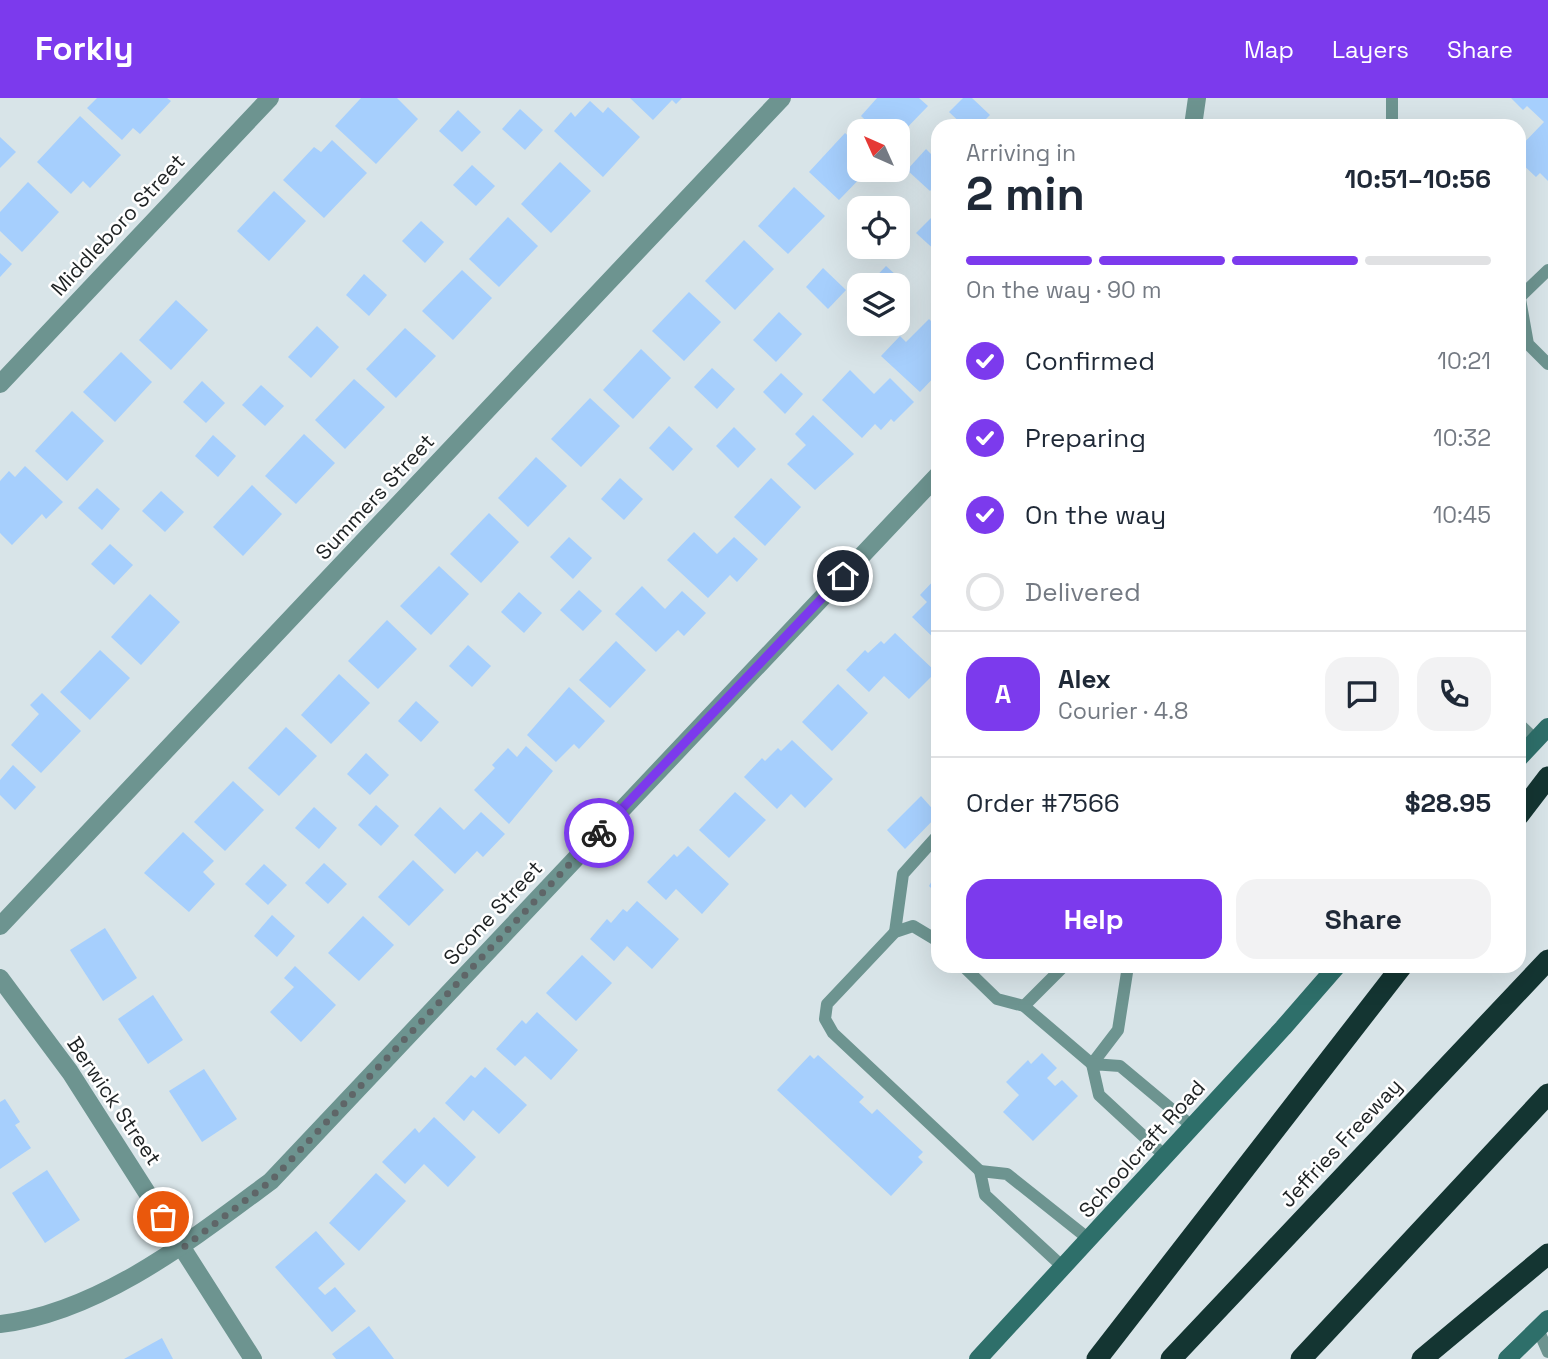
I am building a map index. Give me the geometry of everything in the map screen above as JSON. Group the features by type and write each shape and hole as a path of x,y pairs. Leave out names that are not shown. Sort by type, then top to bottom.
{"highway":[{"path":"1526,806 1548,777"},
{"name":"Jeffries Freeway","path":"1171,1359 1548,960"},
{"path":"1097,1359 1397,973"},
{"path":"1301,1359 1548,1094"},
{"path":"1422,1359 1548,1254"}],"main road":[{"path":"1526,750 1542,733"},
{"name":"Schoolcraft Road","path":"978,1359 1166,1157 1331,973"},
{"path":"1507,1359 1543,1324"}],"street":[{"name":"Middleboro Street","path":"0,384 270,98"},
{"name":"Summers Street","path":"0,926 782,98"},
{"path":"1194,119 1197,98"},
{"name":"Scone Street","path":"0,1324 54,1310 96,1294 184,1247 271,1181 931,482"},
{"name":"Berwick Street","path":"0,978 69,1072 184,1247 253,1359"}],"lane":[{"path":"1392,98 1392,119"},
{"path":"1526,292 1548,270"},
{"path":"1526,332 1528,344 1548,363"},
{"path":"895,932 903,874 931,843"},
{"path":"931,937 913,926 895,932 827,1004 825,1019 833,1033 980,1171 985,1195 1064,1268"},
{"path":"970,973 997,999 1024,1006 1092,1064 1120,1066 1193,1127"},
{"path":"1024,1006 1057,973"},
{"path":"1092,1064 1118,1030 1127,973"},
{"path":"1092,1064 1099,1095 1166,1157"},
{"path":"980,1171 1007,1174 1090,1240"},
{"path":"1543,1324 1548,1352"}],"building":[{"path":"97,98 167,98 171,101 140,134 133,128 122,140 87,108"},
{"path":"361,98 397,98 418,119 376,164 335,126"},
{"path":"630,98 682,98 676,104 672,100 653,120"},
{"path":"877,98 919,98 928,106 910,125 910,119 864,119 861,116"},
{"path":"963,98 972,98 990,115 986,119 956,119 949,112"},
{"path":"1511,98 1548,98 1548,181 1540,173 1536,177 1526,168 1526,141 1544,122 1527,106 1523,110"},
{"path":"590,101 603,113 608,107 640,137 603,177 554,131 571,112 575,117"},
{"path":"520,109 543,130 525,150 502,129"},
{"path":"458,110 481,132 462,152 439,131"},
{"path":"80,116 121,155 90,188 83,181 71,194 37,162"},
{"path":"845,133 847,135 847,182 856,182 839,200 809,172"},
{"path":"0,137 16,152 0,168"},
{"path":"332,140 367,173 324,218 283,180 314,147 321,152"},
{"path":"926,149 931,154 930,191 910,173 910,167"},
{"path":"560,162 591,191 551,233 521,204"},
{"path":"472,165 495,186 476,206 453,185"},
{"path":"28,182 59,212 22,252 0,231 0,212"},
{"path":"794,187 825,216 788,254 758,226"},
{"path":"274,191 306,221 269,261 237,231"},
{"path":"508,217 538,246 499,287 469,259"},
{"path":"931,218 931,247 916,233"},
{"path":"421,221 444,242 425,263 402,241"},
{"path":"744,240 774,269 735,310 705,281"},
{"path":"0,253 12,264 0,277"},
{"path":"886,266 894,273 879,273"},
{"path":"823,268 846,290 828,309 806,287"},
{"path":"462,270 492,298 453,340 422,311"},
{"path":"364,274 387,295 369,316 346,295"},
{"path":"689,292 721,322 684,361 652,331"},
{"path":"176,300 208,330 171,370 139,340"},
{"path":"779,312 802,334 776,362 753,340"},
{"path":"929,319 931,321 931,380 920,392 881,356 900,336 906,342"},
{"path":"317,326 339,347 311,378 288,357"},
{"path":"405,328 436,356 396,398 366,369"},
{"path":"641,349 671,378 633,419 603,390"},
{"path":"121,352 152,382 115,422 83,392"},
{"path":"712,368 735,389 717,409 694,387"},
{"path":"850,370 874,394 890,378 914,402 894,422 891,419 881,430 875,424 862,438 822,400"},
{"path":"781,373 803,394 785,414 763,392"},
{"path":"354,379 385,407 345,449 315,420"},
{"path":"202,381 225,403 206,423 183,402"},
{"path":"261,385 284,406 265,426 242,405"},
{"path":"590,398 620,426 581,467 551,439"},
{"path":"72,411 104,441 67,481 35,451"},
{"path":"813,415 854,454 815,490 787,464 806,445 795,434"},
{"path":"669,426 693,449 673,471 649,448"},
{"path":"734,427 756,449 738,468 716,446"},
{"path":"304,434 335,463 296,504 265,476"},
{"path":"213,435 236,456 218,477 195,456"},
{"path":"536,457 567,486 528,527 498,498"},
{"path":"25,466 63,502 46,519 42,514 12,545 0,533 0,481 9,471 15,477"},
{"path":"620,478 643,499 624,520 601,499"},
{"path":"771,478 801,507 765,546 734,517"},
{"path":"252,485 282,514 243,556 213,527"},
{"path":"97,488 120,509 102,530 78,508"},
{"path":"161,491 184,512 165,532 142,511"},
{"path":"489,513 519,542 481,583 450,554"},
{"path":"694,532 717,554 734,537 758,559 737,582 730,575 708,598 667,560"},
{"path":"569,537 592,558 573,579 550,557"},
{"path":"110,544 133,565 114,585 91,564"},
{"path":"439,566 469,594 431,635 400,606"},
{"path":"931,583 931,635 912,617 927,602 920,595"},
{"path":"642,586 665,609 682,591 706,613 684,636 678,630 656,652 615,614"},
{"path":"579,590 602,611 583,631 560,610"},
{"path":"519,592 542,613 524,633 501,612"},
{"path":"150,594 180,622 141,665 111,637"},
{"path":"387,620 417,649 378,689 348,661"},
{"path":"895,633 931,667 931,677 909,699 884,676 869,692 846,670 865,650 868,653 881,641 884,644"},
{"path":"616,641 646,670 610,708 579,680"},
{"path":"468,645 491,666 472,687 449,666"},
{"path":"100,650 130,678 90,720 60,692"},
{"path":"339,674 370,703 331,744 301,715"},
{"path":"838,684 868,713 832,751 802,722"},
{"path":"569,687 605,721 579,749 574,744 556,762 527,735"},
{"path":"42,693 81,731 41,773 11,745 39,714 30,705"},
{"path":"416,701 439,722 421,742 398,721"},
{"path":"286,727 317,756 279,796 248,768"},
{"path":"792,740 833,779 805,808 791,794 777,809 744,777 762,758 765,761 778,748 781,751"},
{"path":"526,746 553,771 509,824 474,790 495,768 492,765 508,748 517,757"},
{"path":"366,753 389,775 370,795 347,774"},
{"path":"13,765 36,787 15,810 0,795 0,780"},
{"path":"233,781 264,810 225,851 194,822"},
{"path":"735,792 766,820 729,858 699,830"},
{"path":"921,796 931,807 931,822 905,849 887,830"},
{"path":"376,805 399,826 381,846 358,825"},
{"path":"314,807 337,828 319,849 295,828"},
{"path":"440,807 464,830 481,812 505,834 483,857 477,851 455,874 414,835"},
{"path":"183,832 214,861 203,872 215,884 189,912 144,873"},
{"path":"688,846 729,884 702,914 676,889 666,900 647,882 674,854 677,857"},
{"path":"413,860 444,890 409,926 378,897"},
{"path":"324,863 347,884 328,904 305,883"},
{"path":"264,864 287,885 268,905 245,884"},
{"path":"637,901 679,939 652,969 627,946 614,961 590,939 607,919 611,923 623,909 627,912"},
{"path":"272,915 295,936 277,957 254,936"},
{"path":"363,916 394,945 359,981 328,953"},
{"path":"105,928 137,978 103,1001 70,950"},
{"path":"582,955 612,983 576,1021 546,993"},
{"path":"295,966 336,1005 301,1042 270,1012 294,987 284,978"},
{"path":"153,995 183,1040 148,1064 118,1019"},
{"path":"537,1012 578,1050 551,1080 525,1056 515,1066 496,1049 522,1020 526,1024"},
{"path":"1042,1053 1057,1068 1047,1078 1055,1086 1062,1080 1078,1096 1033,1141 1003,1112 1019,1095 1006,1082 1028,1060 1031,1064"},
{"path":"810,1055 814,1059 818,1055 864,1097 859,1102 872,1114 877,1109 923,1152 918,1157 923,1162 891,1196 777,1090"},
{"path":"485,1067 527,1105 499,1134 473,1110 464,1121 445,1103 471,1075 475,1078"},
{"path":"204,1069 237,1119 202,1142 169,1091"},
{"path":"5,1099 20,1122 15,1125 31,1148 0,1169 0,1102"},
{"path":"434,1117 476,1157 448,1187 424,1164 405,1184 382,1162 415,1128 419,1133"},
{"path":"47,1170 80,1220 45,1243 12,1193"},
{"path":"376,1173 406,1201 359,1251 329,1223"},
{"path":"316,1231 345,1264 318,1288 325,1295 335,1287 356,1311 332,1332 275,1267"},
{"path":"369,1326 394,1359 336,1359 332,1354"},
{"path":"162,1338 173,1359 124,1359"}],"way so far":[{"path":"163,1217 184,1247 271,1181 599,833"}],"route":[{"path":"599,833 843,576"}]}
